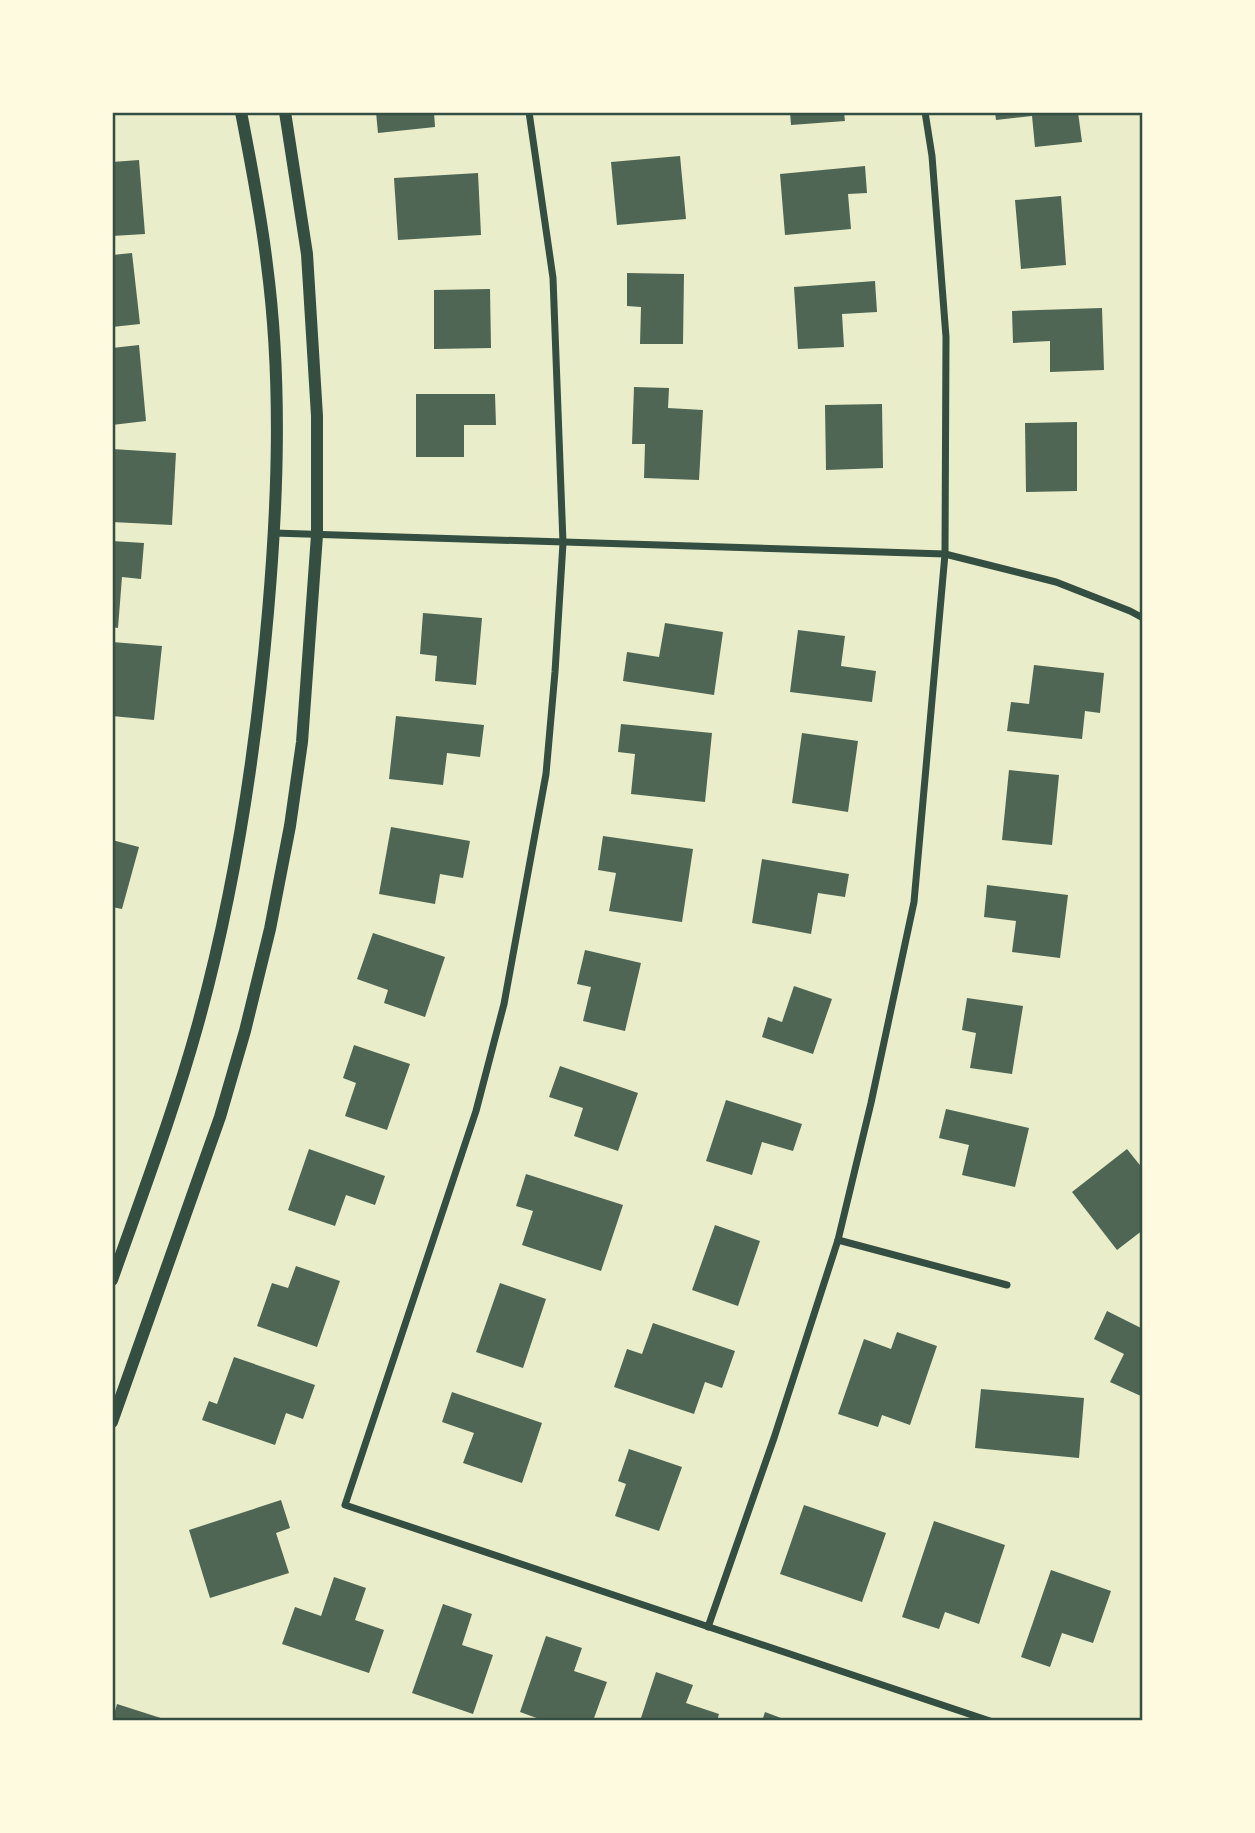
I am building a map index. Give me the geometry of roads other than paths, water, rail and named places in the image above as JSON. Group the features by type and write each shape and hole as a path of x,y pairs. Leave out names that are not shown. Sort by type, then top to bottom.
{"street":[{"path":"112,1279 173,1105 198,1024 223,924 255,748 277,482 275,367 268,279 241,112"},
{"path":"112,1422 220,1117 245,1031 270,929 290,825 302,742 317,535 317,416 307,254 285,112"},
{"path":"529,112 553,278 563,543 546,774 504,1004 476,1111 345,1505 990,1721"},
{"path":"708,1628 774,1438 838,1240 914,902 945,554 946,337 932,156 925,112"},
{"path":"274,533 945,554 1056,582 1143,618"},
{"path":"838,1240 1007,1285"}]}
